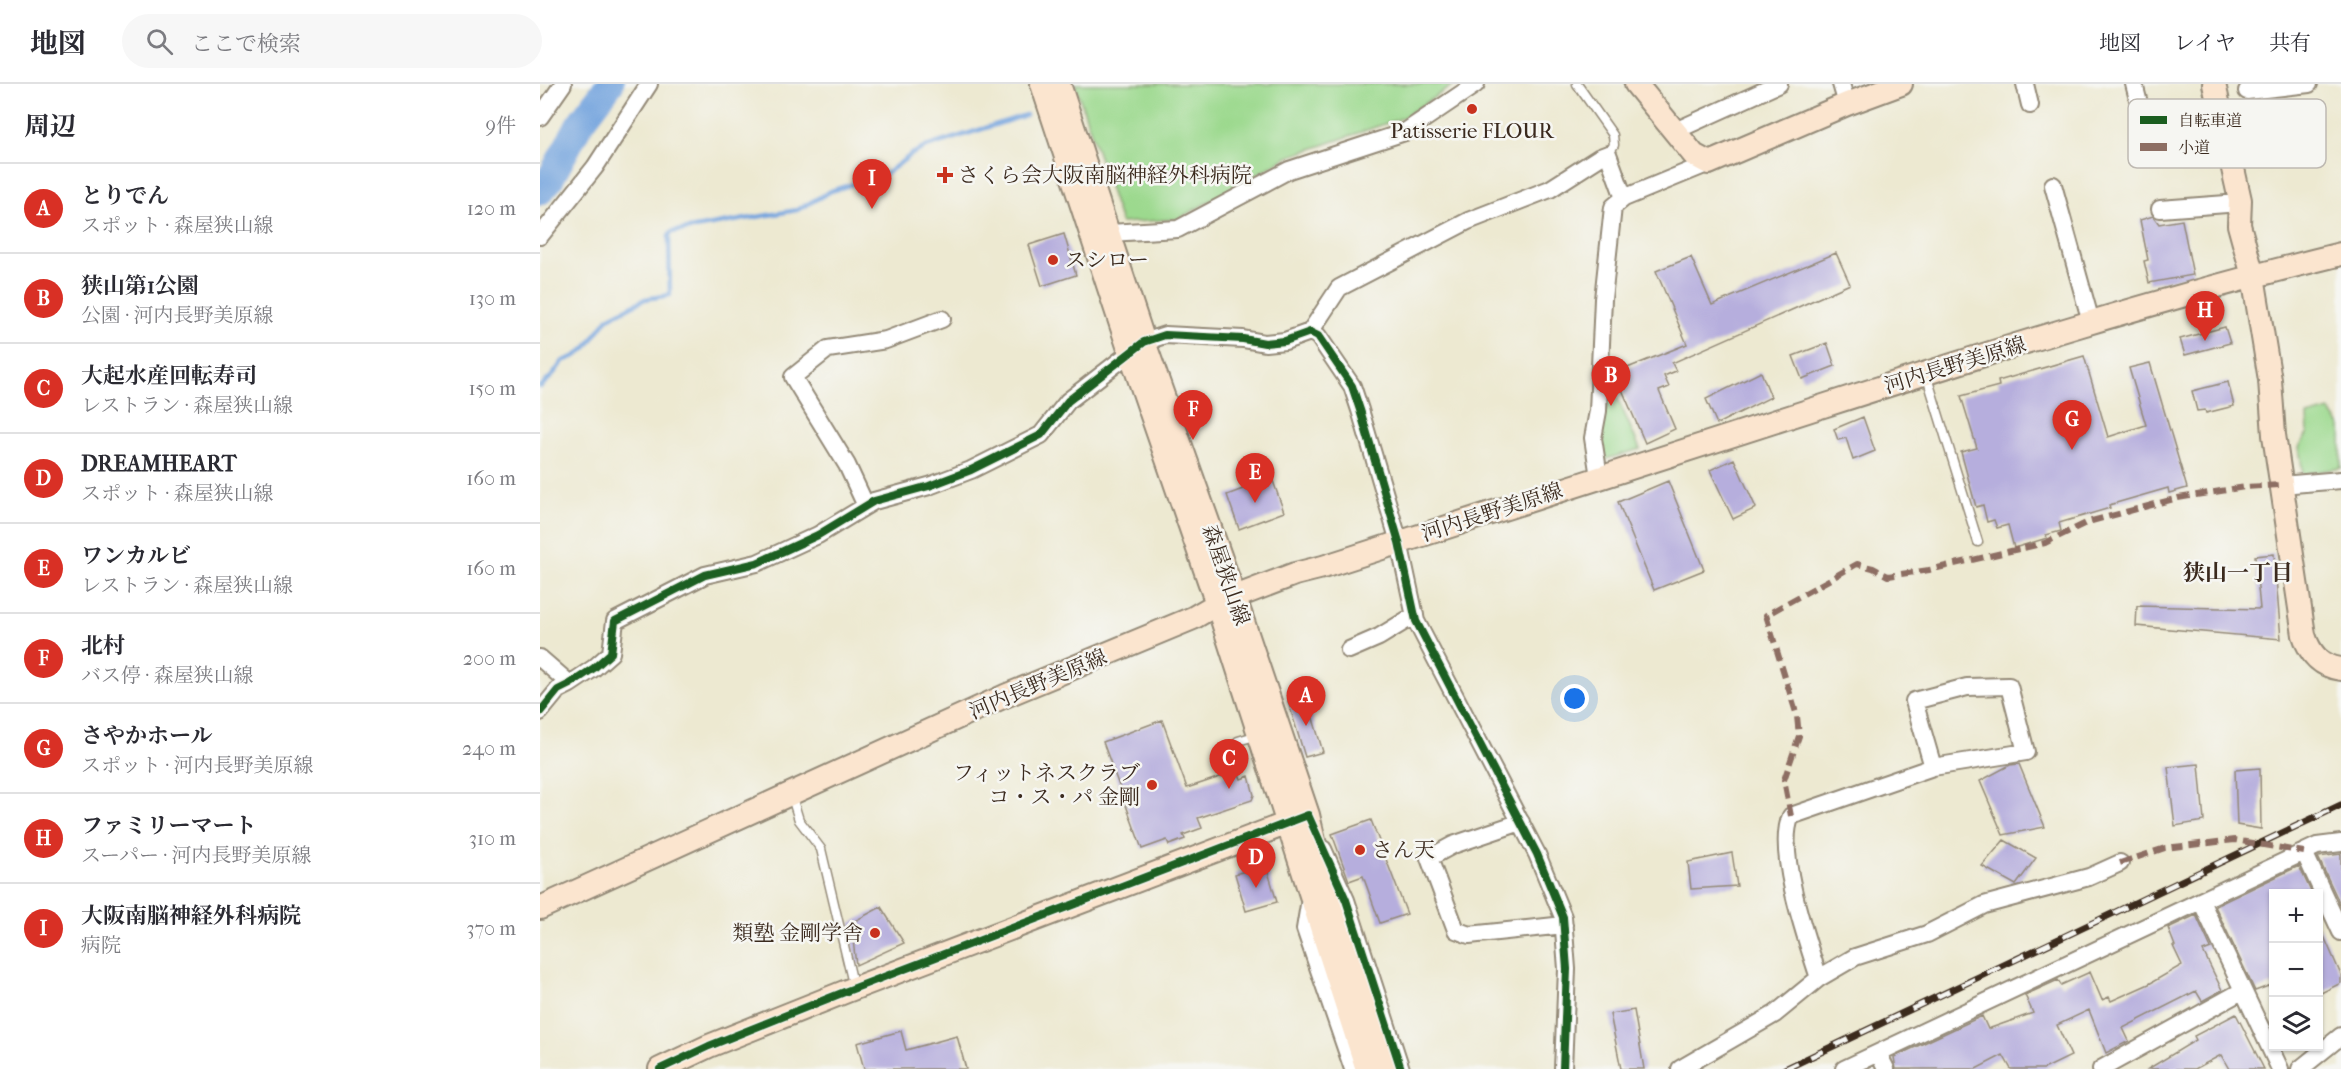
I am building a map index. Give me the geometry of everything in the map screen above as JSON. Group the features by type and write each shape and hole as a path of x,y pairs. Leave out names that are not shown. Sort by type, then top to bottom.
{"main road":[{"name":"森屋狭山線","path":"1042,84 1226,601 1308,815 1327,897 1384,1069"},
{"name":"森屋狭山線","path":"1059,84 1109,233 1137,347"},
{"path":"1636,84 1694,155 1709,163 1844,94 1901,84"},
{"path":"2214,84 2217,99"},
{"path":"2232,168 2240,203 2239,225 2253,276 2270,380 2274,435 2304,635 2315,657 2324,664 2341,669"},
{"name":"河内長野美原線","path":"540,908 1005,696 1193,618 1226,601 1295,574 2091,322 2253,276 2341,254"},
{"name":"森屋狭山線","path":"1226,601 1249,738 1287,823 1367,1069"},
{"path":"660,1069 709,1046 854,988 1308,815"}],"street":[{"path":"540,117 563,84"},
{"path":"540,236 594,167 649,84"},
{"path":"1109,233 1178,229 1289,170 1405,132 1476,84"},
{"path":"1675,131 1757,89 1779,84"},
{"path":"2025,84 2030,105"},
{"path":"2134,84 2138,99"},
{"path":"2247,91 2309,84"},
{"path":"540,712 558,690 570,684 611,653 615,621 705,575 757,563 818,535 874,501 929,486 971,470 1041,435 1068,401 1137,347 1165,335 1243,339 1265,343 1285,341 1310,332 1339,288 1468,221 1550,189 1608,154 1624,198"},
{"path":"1599,477 1593,438 1598,411 1603,299 1613,207 1624,198 1709,163"},
{"path":"2053,185 2091,322"},
{"path":"2160,209 2240,203"},
{"path":"866,506 847,465 793,377 828,349 886,340 942,319"},
{"path":"1310,332 1318,336 1352,386 1399,542 1415,615 1521,822 1563,917 1567,969 1563,1069"},
{"path":"2282,485 2341,480"},
{"path":"1349,650 1379,637 1415,615"},
{"path":"540,658 570,684"},
{"path":"1819,978 1788,867 1786,825 1791,816 1933,767 2026,752 2008,686 1967,687 1914,701 1933,767"},
{"path":"1308,815 1346,900 1401,1069"},
{"path":"1521,822 1453,845 1429,858 1455,930 1469,935 1564,925"},
{"path":"1844,1069 2317,846 2341,843"},
{"path":"2304,852 2340,926"},
{"path":"1680,1069 1774,1014 1819,978 1855,957 1927,934 1984,905 2089,877 2120,863"},
{"path":"1311,897 1305,929 1353,1069"},
{"path":"2201,901 2280,1069"},
{"path":"2101,1069 2242,991"},
{"path":"2300,1069 2341,1036"},
{"path":"1878,1053 1886,1069"}],"lane":[{"path":"1577,84 1613,135 1614,145 1608,154"},
{"path":"1926,373 1978,542"},
{"path":"791,794 799,820 821,849 854,988"}],"green space":[{"path":"1075,84 1455,84 1402,118 1288,157 1178,219 1121,223"},
{"path":"1605,370 1640,449 1600,461"},
{"path":"2329,410 2341,427 2341,468 2303,474 2299,447 2308,433 2307,416"}],"building":[{"path":"2153,216 2159,224 2182,220 2193,275 2149,283 2144,261 2148,260 2140,220"},
{"name":"スシロー","path":"1064,234 1076,275 1042,286 1029,245"},
{"path":"1836,253 1850,284 1672,363 1676,371 1664,376 1669,387 1659,391 1675,429 1645,443 1615,373 1687,344 1656,271 1691,257 1712,305"},
{"path":"2225,327 2230,343 2185,355 2180,339"},
{"path":"1827,343 1835,366 1802,379 1793,356"},
{"path":"2084,356 2108,437 2146,425 2129,368 2150,363 2187,488 2169,493 2168,488 2109,505 2110,508 2059,523 2061,531 2046,535 2047,538 2014,548 2008,525 1997,528 1994,520 1987,522 1983,505 1976,507 1961,452 1977,448 1961,396 1999,386 1998,381"},
{"path":"1761,372 1771,397 1717,424 1706,399"},
{"path":"2228,382 2234,406 2206,413 2205,410 2197,411 2192,391"},
{"path":"1863,417 1875,451 1853,460 1846,438 1838,440 1834,429"},
{"path":"1734,459 1756,508 1733,519 1710,470"},
{"path":"1272,478 1284,512 1239,529 1227,495"},
{"path":"1668,481 1704,570 1654,590 1618,502"},
{"path":"2274,554 2281,639 2136,626 2137,606 2260,609 2255,556"},
{"path":"1306,695 1323,752 1305,757 1288,701"},
{"name":"フィットネスクラブ コ・ス・パ 金剛","path":"1162,720 1187,788 1238,771 1241,779 1249,776 1254,795 1252,800 1198,818 1202,828 1183,835 1185,839 1169,845 1167,840 1142,849 1103,742"},
{"path":"2019,764 2045,827 2003,835 1980,781 2010,765"},
{"path":"2199,764 2204,821 2175,826 2168,767"},
{"path":"2260,768 2261,829 2237,825 2235,770"},
{"path":"1371,820 1407,914 1380,923 1363,876 1349,881 1332,834"},
{"path":"2004,840 2036,858 2016,885 1982,866"},
{"path":"1732,853 1737,886 1691,889 1688,862"},
{"path":"2341,854 2341,903 2340,904 2318,857"},
{"path":"1266,865 1277,902 1246,911 1235,874"},
{"path":"2299,866 2310,889 2269,889 2269,986 2255,991 2215,906"},
{"name":"類塾 金剛学舎","path":"881,907 904,943 856,965 851,923"},
{"path":"2196,915 2211,948 2203,951 2222,990 2202,1001 2196,991 2123,1028 2129,1041 2106,1053 2089,1010 2057,1025 2071,1056 2044,1069 2011,1069 2003,1055 1976,1069 1896,1069 1894,1057 1982,1016 1988,1029 2033,1013 2025,995 2058,980 2061,985 2090,972 2102,1000 2109,997 2111,1001 2149,984 2182,965 2168,928"},
{"path":"2323,934 2341,975 2341,983 2323,992"},
{"path":"1634,1010 1644,1069 1621,1069 1610,1014"},
{"path":"2236,1014 2264,1069 2229,1069 2221,1055 2195,1069 2148,1069 2196,1040 2194,1036"},
{"path":"901,1031 906,1050 957,1036 966,1069 864,1069 857,1043"}],"waterway":[{"path":"540,191 549,181 579,125 610,84"},
{"path":"540,387 563,361 576,356 586,348 608,318 645,299 670,295 669,236 672,232 797,210 831,191 887,173 912,154 926,147 1026,115"}],"railway":[{"path":"1785,1069 2341,805"}],"marked path":[{"path":"1791,816 1784,780 1799,736 1797,716 1766,615 1857,564 1873,568 1888,576 1929,570 2045,543 2088,522 2178,498 2245,487 2281,485"},
{"path":"2120,863 2165,848 2235,840 2304,852"}],"cycle path":[{"path":"540,712 558,690 594,668 611,653 615,621 705,575 757,563 818,535 874,501 929,486 971,470 1041,435 1068,401 1144,342 1165,335 1243,339 1265,343 1285,341 1310,332 1318,336 1352,386 1399,542 1416,621 1537,854 1563,917 1567,969 1563,1069"},
{"path":"660,1069 709,1046 847,991 1308,815 1346,900 1401,1069"}],"place":[{"name":"Patisserie FLOUR","path":"1472,109"},
{"name":"さくら会大阪南脳神経外科病院","path":"945,175"},
{"name":"大阪南脳神経外科病院","path":"872,209"},
{"name":"スシロー","path":"1053,260"},
{"name":"ファミリーマート","path":"2205,341"},
{"name":"狭山第1公園","path":"1611,406"},
{"name":"北村","path":"1193,440"},
{"name":"さやかホール","path":"2072,450"},
{"name":"ワンカルビ","path":"1255,503"},
{"name":"とりでん","path":"1306,726"},
{"name":"フィットネスクラブ コ・ス・パ 金剛","path":"1152,785"},
{"name":"大起水産回転寿司","path":"1229,789"},
{"name":"さん天","path":"1360,850"},
{"name":"DREAMHEART","path":"1256,888"},
{"name":"類塾 金剛学舎","path":"875,933"}],"district":[{"name":"狭山一丁目","path":"2238,573"}]}
